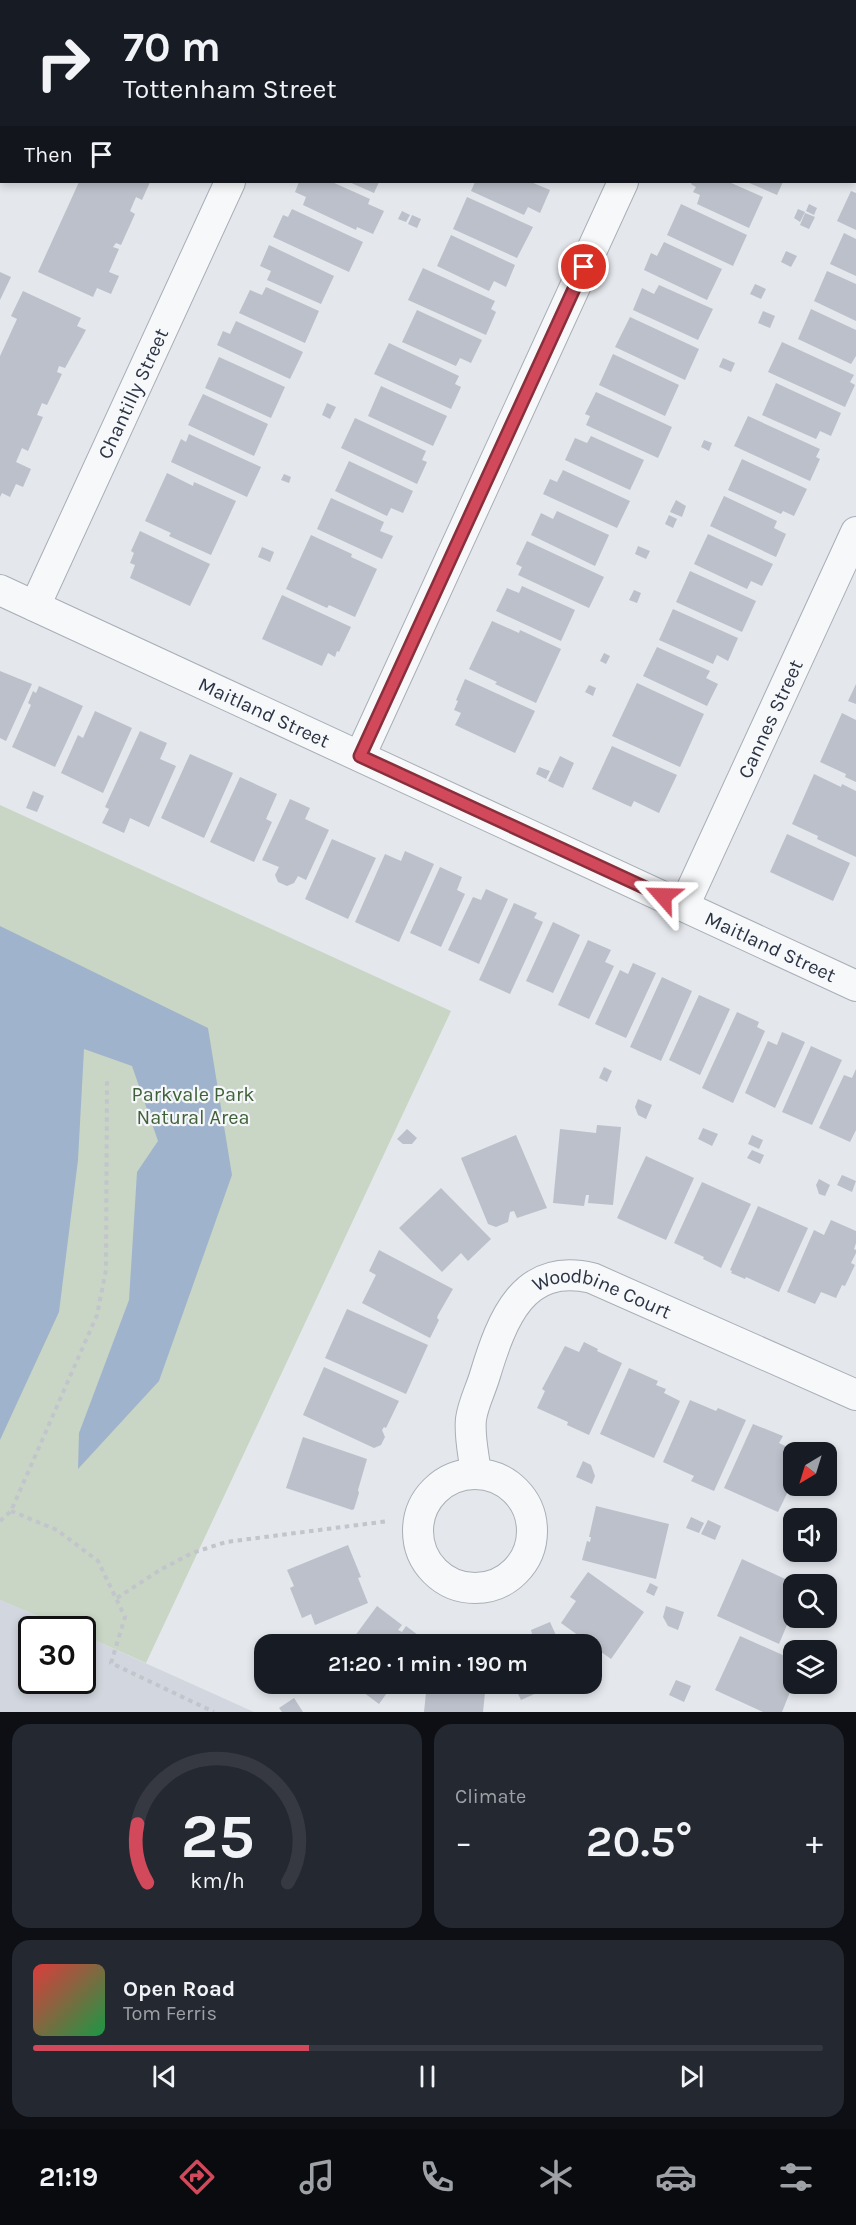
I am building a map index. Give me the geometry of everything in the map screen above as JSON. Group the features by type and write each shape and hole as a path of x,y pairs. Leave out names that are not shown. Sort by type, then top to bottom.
{"street":[{"name":"Chantilly Street","path":"35,606 230,183"},
{"path":"360,756 623,183"},
{"name":"Cannes Street","path":"684,906 856,532"},
{"name":"Maitland Street","path":"0,590 856,986"},
{"name":"Woodbine Court","path":"476,1474 471,1419 490,1356 519,1298 535,1283 556,1275 575,1274 592,1278 856,1395"}],"path":[{"path":"0,1521 11,1510 97,1315 106,1270 107,1079"},
{"path":"11,1510 57,1530 98,1561 125,1617 111,1663 214,1712"},
{"path":"117,1598 160,1570 192,1553 226,1542 389,1521"}],"shaded area":[{"path":"0,1600 38,1616 18,1616 18,1694 96,1694 96,1641 254,1712 0,1712"}],"green space":[{"name":"Parkvale Park Natural Area","path":"0,805 451,1011 146,1663 96,1641 96,1616 38,1616 0,1600"}],"water":[{"path":"0,926 208,1028 232,1175 159,1381 78,1469 79,1433 129,1300 137,1172 158,1141 132,1066 84,1049 78,1160 59,1312 0,1440"}],"building":[{"path":"79,183 150,183 142,200 136,197 130,211 135,214 121,245 116,243 113,247 119,249 109,272 119,276 111,294 97,288 93,297 38,272"},
{"path":"299,183 334,183 370,199 368,204 384,211 373,234 357,227 356,230 303,205 306,197 295,192"},
{"path":"351,183 379,183 374,193"},
{"path":"475,183 533,183 550,190 540,213 528,207 524,215 471,191"},
{"path":"731,183 763,197 749,228 697,204 700,195 693,192 696,187 691,184"},
{"path":"749,183 783,183 777,195"},
{"path":"851,191 856,193 856,230 837,221"},
{"path":"467,197 533,227 517,258 453,229"},
{"path":"681,204 747,235 733,266 667,235"},
{"path":"809,204 817,208 814,215 806,211"},
{"path":"292,209 363,242 349,272 273,237 283,215 288,217"},
{"path":"798,209 805,212 800,222 794,218"},
{"path":"402,211 410,215 406,222 398,219"},
{"path":"805,213 815,217 809,229 800,225"},
{"path":"412,215 421,219 417,228 408,224"},
{"path":"844,233 856,239 856,276 830,264"},
{"path":"451,235 515,265 506,287 494,281 489,291 437,266"},
{"path":"664,242 722,269 707,300 644,270 651,253 657,256"},
{"path":"269,245 334,276 321,304 267,280 271,271 260,266"},
{"path":"786,251 797,256 791,267 781,262"},
{"path":"423,268 495,301 491,309 496,312 486,335 408,300"},
{"path":"827,271 856,284 856,321 814,301"},
{"path":"0,272 11,277 0,300"},
{"path":"755,284 766,289 761,299 750,294"},
{"path":"659,285 713,309 698,340 633,310 642,288 654,294"},
{"path":"266,287 319,311 305,343 239,313 250,290 262,295"},
{"path":"23,291 81,318 77,326 86,330 65,368 59,366 57,372 62,374 47,405 42,403 37,415 43,417 28,451 22,448 16,462 31,469 23,487 16,484 10,497 2,493 0,497 0,356 17,319 11,316"},
{"path":"811,309 856,330 856,356 851,364 798,339"},
{"path":"417,310 482,340 471,363 460,358 456,366 402,342"},
{"path":"763,311 775,316 770,328 758,323"},
{"path":"630,317 699,349 685,380 615,347"},
{"path":"236,321 303,352 290,379 217,345 223,331 230,334"},
{"path":"782,342 854,375 850,382 855,385 845,407 768,372"},
{"path":"389,343 459,376 455,384 461,387 451,409 374,374"},
{"path":"613,354 679,385 665,416 599,385"},
{"path":"219,357 285,387 271,418 205,388"},
{"path":"723,358 735,363 731,372 719,367"},
{"path":"776,383 841,413 831,436 820,431 816,439 762,415"},
{"path":"381,386 447,416 433,446 368,416"},
{"path":"596,392 672,427 658,458 586,425 590,416 585,414"},
{"path":"203,394 268,424 254,456 188,425"},
{"path":"327,403 336,407 330,419 322,415"},
{"path":"748,416 820,449 816,457 820,459 810,481 734,446"},
{"path":"355,418 426,451 422,460 427,462 417,484 341,448"},
{"path":"189,434 261,467 247,497 171,462 181,439 186,442"},
{"path":"591,436 644,460 630,490 565,460 575,438 587,443"},
{"path":"704,440 712,443 709,451 701,447"},
{"path":"742,459 807,489 794,516 783,511 781,514 728,490"},
{"path":"349,461 413,491 403,513 391,508 387,516 335,491"},
{"path":"563,470 630,501 617,528 543,494 550,479 557,482"},
{"path":"167,473 193,486 194,482 236,501 211,555 169,536 171,533 145,521"},
{"path":"284,474 291,477 289,483 281,480"},
{"path":"724,496 777,521 774,528 786,534 776,557 710,526"},
{"path":"331,498 384,522 380,531 393,536 382,559 317,529"},
{"path":"676,500 686,506 682,517 670,512"},
{"path":"557,511 609,535 595,566 531,535 541,513 553,519"},
{"path":"669,515 677,519 673,528 665,524"},
{"path":"140,531 210,564 190,606 130,578 135,565 130,563 134,553 131,551"},
{"path":"708,534 773,564 762,586 751,581 747,589 694,564"},
{"path":"311,535 352,554 351,557 377,569 355,617 329,605 327,608 286,589"},
{"path":"527,541 604,577 589,608 518,575 522,567 516,564"},
{"path":"638,546 650,551 646,559 635,554"},
{"path":"262,547 274,552 270,562 258,557"},
{"path":"690,571 756,601 742,632 676,602"},
{"path":"522,586 575,610 561,641 496,611 507,588 519,593"},
{"path":"634,590 641,593 637,603 629,600"},
{"path":"282,595 351,627 335,657 328,653 322,666 262,639"},
{"path":"673,609 738,638 728,661 717,655 713,664 659,640"},
{"path":"492,621 519,633 520,630 561,649 536,703 469,669"},
{"path":"657,647 710,671 706,678 718,684 707,706 643,676"},
{"path":"604,653 610,656 606,664 600,661"},
{"path":"0,671 32,684 6,741 0,738"},
{"path":"465,679 535,711 515,753 455,725 461,713 454,710 458,701 456,700"},
{"path":"637,683 704,714 680,767 612,736"},
{"path":"856,684 856,704 848,701"},
{"path":"589,685 596,688 593,696 585,692"},
{"path":"39,686 83,706 55,767 12,747 31,705 28,703 33,691 36,693"},
{"path":"95,711 132,728 103,793 61,773 78,735 83,738"},
{"path":"842,713 856,720 856,782 845,777 846,774 820,762"},
{"path":"140,731 167,743 160,759 176,766 149,827 130,818 124,833 102,823 109,809 105,807"},
{"path":"612,746 677,775 659,813 634,801 631,807 592,789"},
{"path":"190,754 233,773 204,838 161,818"},
{"path":"560,756 574,763 563,788 548,781"},
{"path":"539,767 550,771 546,779 536,774"},
{"path":"814,774 841,787 842,784 856,791 856,857 817,839 818,836 792,824"},
{"path":"240,777 277,794 266,819 272,822 254,862 210,842"},
{"path":"33,791 44,796 37,812 26,808"},
{"path":"290,799 310,808 305,819 329,830 306,880 298,876 294,883 287,886 278,882 275,875 279,867 262,860"},
{"path":"787,834 850,863 833,901 770,872"},
{"path":"332,839 376,858 348,919 305,899"},
{"path":"405,851 434,864 399,942 355,922 385,854 401,861"},
{"path":"440,867 462,877 457,890 465,894 441,947 410,933"},
{"path":"486,889 508,899 479,964 448,950 473,897 481,900"},
{"path":"514,903 537,913 534,918 543,922 510,994 479,980"},
{"path":"553,922 580,935 553,993 526,981"},
{"path":"588,940 611,950 605,962 614,966 589,1019 558,1005"},
{"path":"633,963 656,973 626,1038 595,1024 620,970 628,974"},
{"path":"662,977 692,991 661,1061 630,1047"},
{"path":"699,995 730,1009 700,1075 669,1060"},
{"path":"737,1012 759,1022 757,1027 765,1031 733,1103 702,1088"},
{"path":"782,1032 805,1042 775,1108 745,1093 768,1041 777,1045"},
{"path":"811,1046 842,1060 812,1125 782,1112"},
{"path":"604,1067 612,1071 607,1082 599,1078"},
{"path":"856,1069 856,1130 850,1142 819,1128 844,1075 852,1078"},
{"path":"638,1099 652,1105 646,1119 638,1115 635,1107"},
{"path":"597,1125 621,1127 613,1205 588,1203 589,1195 586,1195 584,1206 553,1203 560,1129 596,1133"},
{"path":"703,1128 718,1134 712,1146 698,1139"},
{"path":"407,1129 417,1138 412,1144 403,1144 397,1139"},
{"path":"516,1135 547,1208 517,1218 514,1211 510,1212 508,1222 496,1227 488,1224 461,1158"},
{"path":"752,1135 763,1140 759,1149 748,1144"},
{"path":"752,1150 764,1155 760,1164 747,1158"},
{"path":"646,1156 694,1178 666,1240 617,1218"},
{"path":"842,1175 856,1181 852,1192 837,1185"},
{"path":"819,1179 830,1185 825,1196 819,1194 816,1185"},
{"path":"702,1182 751,1204 721,1268 674,1243"},
{"path":"441,1188 491,1239 468,1261 461,1253 442,1272 399,1228"},
{"path":"758,1206 808,1228 779,1292 746,1277 745,1279 731,1273 730,1270"},
{"path":"831,1220 856,1231 854,1249 856,1253 851,1263 855,1265 845,1286 842,1285 836,1298 821,1292 815,1304 787,1292 814,1230 824,1235"},
{"path":"379,1250 453,1289 438,1315 439,1320 430,1338 362,1303 376,1275 369,1271"},
{"path":"347,1309 428,1345 406,1394 325,1358"},
{"path":"584,1342 622,1363 589,1435 567,1425 568,1422 537,1408 545,1391 542,1389 565,1346 579,1352"},
{"path":"324,1367 399,1401 386,1428 382,1430 385,1437 381,1445 374,1448 303,1415"},
{"path":"629,1368 658,1381 656,1385 666,1389 664,1393 680,1401 654,1458 600,1434"},
{"path":"690,1400 716,1411 718,1408 746,1420 714,1491 691,1481 694,1476 663,1462"},
{"path":"753,1424 783,1436 779,1443 783,1445 783,1496 786,1496 778,1512 724,1488"},
{"path":"303,1437 367,1459 354,1509 286,1488"},
{"path":"583,1461 591,1465 595,1476 592,1484 576,1477"},
{"path":"596,1506 669,1524 656,1579 582,1560 587,1541 590,1542 591,1537 589,1537"},
{"path":"691,1517 704,1523 699,1533 686,1528"},
{"path":"708,1520 721,1526 715,1540 701,1534"},
{"path":"348,1545 361,1577 358,1578 368,1603 315,1625 311,1614 302,1618 290,1588 294,1586 287,1570"},
{"path":"742,1559 783,1578 783,1628 786,1628 779,1644 717,1616"},
{"path":"588,1572 644,1612 611,1659 602,1653 602,1634 576,1634 561,1623 576,1601 570,1597"},
{"path":"650,1583 658,1587 654,1596 646,1592"},
{"path":"377,1606 402,1625 398,1630 402,1632 406,1626 417,1634 356,1634"},
{"path":"666,1606 684,1612 678,1630 668,1626 663,1617"},
{"path":"550,1622 555,1634 532,1634 531,1630"},
{"path":"740,1636 783,1655 783,1694 789,1694 782,1712 763,1712 715,1690"},
{"path":"676,1680 691,1686 684,1702 669,1695"},
{"path":"366,1694 386,1694 379,1704"},
{"path":"426,1694 485,1694 483,1712 424,1712"},
{"path":"518,1694 534,1694 521,1700"},
{"path":"294,1698 303,1712 282,1712 279,1708"}],"route":[{"path":"584,267 360,756 663,896"}]}
